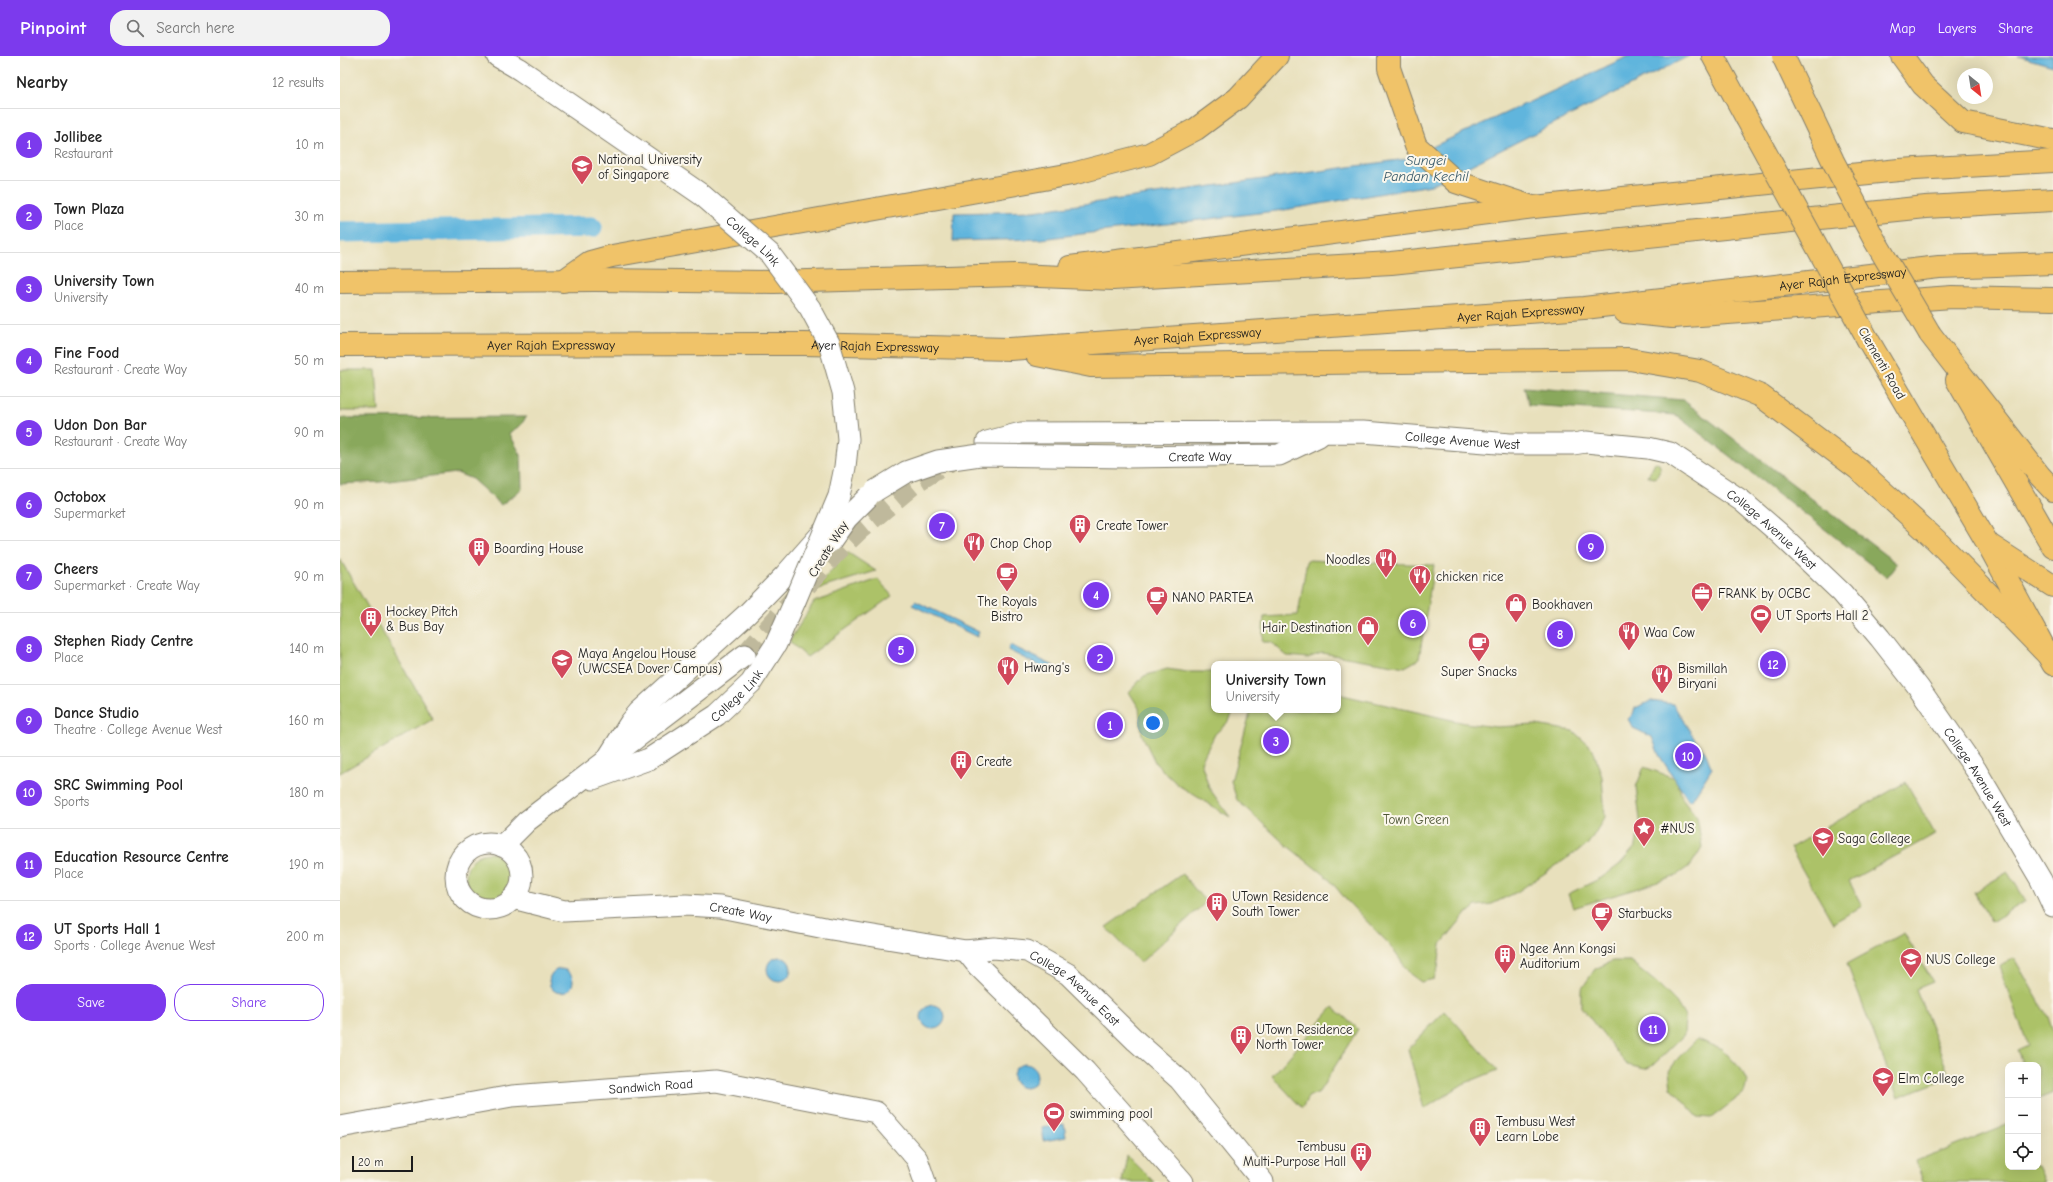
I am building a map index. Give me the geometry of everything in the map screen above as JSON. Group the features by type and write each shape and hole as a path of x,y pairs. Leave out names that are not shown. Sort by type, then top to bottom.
{"main road":[{"path":"563,281 590,262 612,256 1065,175 1149,154 1196,129 1238,98 1277,56"},
{"path":"1389,56 1389,68 1416,146 1456,182 1534,207"},
{"path":"1713,56 1746,117"},
{"name":"Clementi Road","path":"1723,56 1746,117 1868,340 1988,544 2050,659"},
{"path":"1783,56 1832,161 1870,233 2053,547"},
{"path":"1902,56 1923,85 1963,122 2053,140"},
{"path":"1015,275 1534,207 1899,170 2053,161"},
{"path":"340,282 774,282 1015,275 1113,279 1391,263 1926,207 2053,200"},
{"name":"Ayer Rajah Expressway","path":"340,345 804,344 1010,349 1584,308 1939,267 2053,263"},
{"path":"1584,308 1672,317 1952,297 2053,299"},
{"path":"1930,334 2040,476 2053,490"},
{"path":"1010,349 1091,366 1629,359 1700,371 1760,396 1858,469 1936,540 2050,659"},
{"path":"1988,544 2053,586"}],"street":[{"name":"College Link","path":"497,56 702,195 770,254 810,308 829,343 843,392 848,439 839,496 828,527 776,644 751,683 717,715 649,759 570,788"},
{"name":"College Avenue West","path":"1325,433 1363,432 1510,444 1573,444 1586,442 1648,448 1670,453 1742,501 1842,593 1919,688 1976,770 2041,880 2053,906"},
{"name":"Create Way","path":"987,442 1021,433 1325,433"},
{"name":"Create Way","path":"795,601 817,568 835,534 847,518 872,494 906,472 938,461 980,455 1127,457 1279,455 1325,433"},
{"name":"College Link","path":"604,764 630,723 672,681 747,614 785,575 828,527"},
{"path":"502,846 527,821 746,655"},
{"path":"492,843 502,846 511,851 518,859 522,879 519,890 513,898 498,908 479,908 464,898 457,884 456,875 458,865 471,849 481,844 492,843"},
{"name":"Create Way","path":"513,898 564,911 686,905 720,907 825,928 966,951"},
{"name":"College Avenue East","path":"966,951 994,948 1027,951 1068,974 1136,1041 1180,1080 1263,1182"},
{"path":"966,951 983,971 1084,1071 1182,1182"},
{"name":"Sandwich Road","path":"340,1127 512,1096 716,1081 876,1112 917,1159 925,1182"}],"green space":[{"path":"340,370 376,370 379,411 340,411"},
{"path":"1524,387 1683,400 1897,564 1887,577 1676,415 1529,405"},
{"path":"526,417 521,425 509,433 521,455 522,489 501,505 472,479 457,473 380,482 340,484 340,418"},
{"path":"1655,462 1659,464 1661,470 1654,478 1648,476"},
{"path":"847,552 876,571 815,590"},
{"path":"340,559 433,719 340,773"},
{"path":"1307,560 1434,565 1419,659 1405,667 1322,653 1308,658 1287,656 1271,642 1262,642 1264,617 1298,615"},
{"path":"878,579 892,596 807,657 791,643 790,640 814,602"},
{"path":"1167,669 1187,672 1211,672 1211,713 1233,713 1229,721 1215,734 1201,762 1209,788 1230,817 1178,785 1156,764 1142,735 1139,708 1129,692 1144,676"},
{"name":"Town Green","path":"1341,695 1465,723 1496,727 1536,725 1573,731 1593,749 1602,777 1605,817 1588,844 1517,892 1492,904 1476,906 1465,915 1441,944 1438,968 1434,979 1421,982 1410,974 1389,944 1348,902 1329,879 1285,844 1237,800 1231,781 1250,713 1341,713"},
{"path":"1644,767 1677,779 1682,798 1697,817 1702,847 1691,865 1674,877 1573,908 1568,894 1601,878 1619,865 1636,846 1640,820 1636,787"},
{"path":"1906,782 1935,834 1849,881 1862,906 1833,923 1790,848"},
{"path":"494,853 506,859 511,867 511,885 506,893 498,898 484,899 472,893 467,885 466,871 472,859 480,854"},
{"path":"2008,872 2026,901 1991,922 1974,892"},
{"path":"1182,874 1206,902 1140,963 1106,927"},
{"path":"1904,933 1933,982 1916,989 1949,1075 1948,1078 1898,1097 1847,964"},
{"path":"2014,958 2048,1017 2053,1032 2053,1093 2041,1098 2041,1062 2022,1062 2017,1050 2028,1045 1999,967"},
{"path":"1612,961 1630,961 1658,984 1676,1002 1685,1017 1684,1035 1652,1066 1645,1069 1627,1065 1581,1007 1581,990 1595,969"},
{"path":"1333,1007 1358,1029 1319,1092 1308,1097 1302,1108 1272,1076"},
{"path":"1445,1011 1498,1070 1463,1084 1424,1109 1408,1049"},
{"path":"1697,1039 1722,1049 1741,1069 1747,1081 1744,1093 1711,1118 1698,1117 1671,1087 1669,1071 1679,1057"},
{"path":"2005,1125 2005,1170 2038,1170 2044,1182 1923,1182 1916,1161"},
{"path":"1127,1155 1154,1182 1122,1182"}],"water":[{"name":"Sungei Pandan Kechil","path":"1629,56 1689,56 1431,185 1284,210 1040,239 953,241 954,213 1034,211 1406,159"},
{"path":"2018,56 2053,56 2053,66"},
{"path":"915,601 979,632 977,637 912,605"},
{"path":"1010,645 1054,666 1051,672 1008,650"},
{"path":"1651,701 1673,704 1699,746 1706,753 1712,768 1692,800 1691,799 1689,801 1659,755 1652,737 1633,728 1628,719 1633,714 1635,708"},
{"path":"779,957 784,958 790,964 790,974 784,980 779,981 774,980 768,974 767,969 768,964 774,958"},
{"path":"561,969 566,970 572,976 572,986 566,992 561,993 556,992 550,986 549,981 550,976 556,970"},
{"path":"933,1005 938,1006 944,1012 944,1022 938,1028 933,1029 928,1028 922,1022 921,1017 922,1012 928,1006"},
{"path":"1025,1064 1030,1065 1036,1071 1036,1081 1030,1087 1025,1088 1020,1087 1014,1081 1013,1076 1014,1071 1020,1065"},
{"name":"swimming pool","path":"1064,1124 1066,1137 1044,1141 1042,1128"}],"waterway":[{"path":"340,232 592,227"}],"tunnel":[{"path":"745,655 834,554 859,530 916,482 950,461"}],"place":[{"name":"National University of Singapore","path":"582,186"},
{"name":"Cheers","path":"942,526"},
{"name":"Create Tower","path":"1080,544"},
{"name":"Dance Studio","path":"1591,547"},
{"name":"Chop Chop","path":"974,562"},
{"name":"Boarding House","path":"479,568"},
{"name":"Noodles","path":"1386,578"},
{"name":"The Royals Bistro","path":"1007,592"},
{"name":"Fine Food","path":"1096,595"},
{"name":"chicken rice","path":"1420,596"},
{"name":"FRANK by OCBC","path":"1702,612"},
{"name":"NANO PARTEA","path":"1157,616"},
{"name":"Octobox","path":"1413,623"},
{"name":"Bookhaven","path":"1516,624"},
{"name":"Stephen Riady Centre","path":"1560,634"},
{"name":"UT Sports Hall 2","path":"1761,634"},
{"name":"Hockey Pitch & Bus Bay","path":"371,638"},
{"name":"Hair Destination","path":"1368,646"},
{"name":"Udon Don Bar","path":"901,650"},
{"name":"Waa Cow","path":"1629,652"},
{"name":"Town Plaza","path":"1100,658"},
{"name":"Super Snacks","path":"1479,662"},
{"name":"UT Sports Hall 1","path":"1773,664"},
{"name":"Maya Angelou House (UWCSEA Dover Campus)","path":"562,680"},
{"name":"Hwang's","path":"1008,686"},
{"name":"Bismillah Biryani","path":"1662,694"},
{"name":"Jollibee","path":"1110,725"},
{"name":"University Town","path":"1276,741"},
{"name":"SRC Swimming Pool","path":"1688,756"},
{"name":"Create","path":"961,780"},
{"name":"#NUS","path":"1644,848"},
{"name":"Saga College","path":"1823,858"},
{"name":"UTown Residence South Tower","path":"1217,922"},
{"name":"Starbucks","path":"1602,932"},
{"name":"Ngee Ann Kongsi Auditorium","path":"1505,974"},
{"name":"NUS College","path":"1911,978"},
{"name":"Education Resource Centre","path":"1653,1029"},
{"name":"UTown Residence North Tower","path":"1241,1056"},
{"name":"Elm College","path":"1883,1098"},
{"name":"swimming pool","path":"1054,1132"},
{"name":"Tembusu West Learn Lobe","path":"1480,1148"},
{"name":"Tembusu Multi-Purpose Hall","path":"1361,1172"}]}
